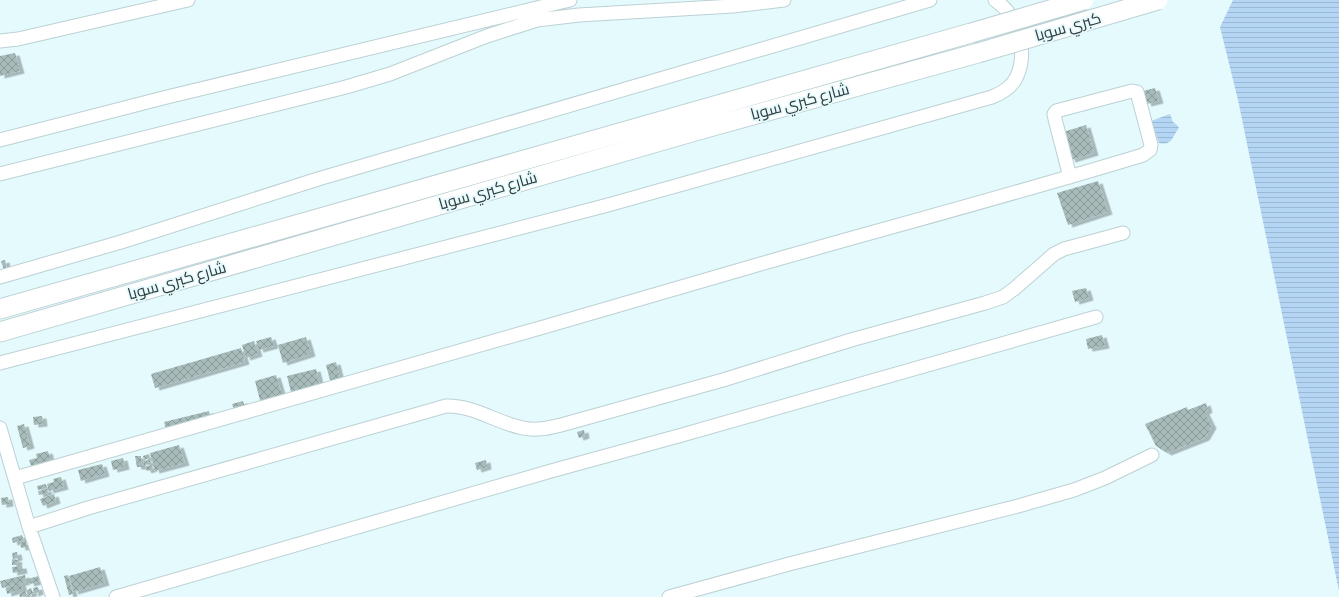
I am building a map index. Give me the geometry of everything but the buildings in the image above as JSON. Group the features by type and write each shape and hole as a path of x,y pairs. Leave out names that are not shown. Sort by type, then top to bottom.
{"highway":[{"name":"كبري سوبا","path":"971,33 1084,0"},
{"name":"كبري سوبا","path":"978,53 1158,0"},
{"name":"شارع كبري سوبا","path":"0,309 971,33"},
{"name":"شارع كبري سوبا","path":"0,332 695,131 978,53"}],"street":[{"path":"0,41 18,39 188,0"},
{"path":"0,140 167,97 570,0"},
{"path":"0,174 390,74 487,36 537,20 579,15 733,6 784,0"},
{"path":"0,277 121,242 318,179 930,0"},
{"path":"0,363 608,205 992,98 1002,92 1017,76 1022,54 1017,29 1010,15 995,0"},
{"path":"15,478 1070,177 1143,155 1150,150 1150,140 1137,92 1132,91 1056,111 1054,114 1055,119 1070,177"},
{"path":"28,527 88,508 446,406 465,407 525,428 537,429 560,425 1003,297 1014,290 1054,254 1064,249 1123,233"},
{"path":"116,597 551,470 682,436 1096,317"},
{"path":"0,428 28,527 53,597"},
{"path":"669,597 789,564 1003,510 1074,490 1105,478 1152,455"}],"water":[{"path":"1233,0 1339,0 1339,591 1238,100 1220,27"},
{"path":"1170,114 1173,122 1179,128 1170,142 1164,144 1159,143 1151,121"}]}
